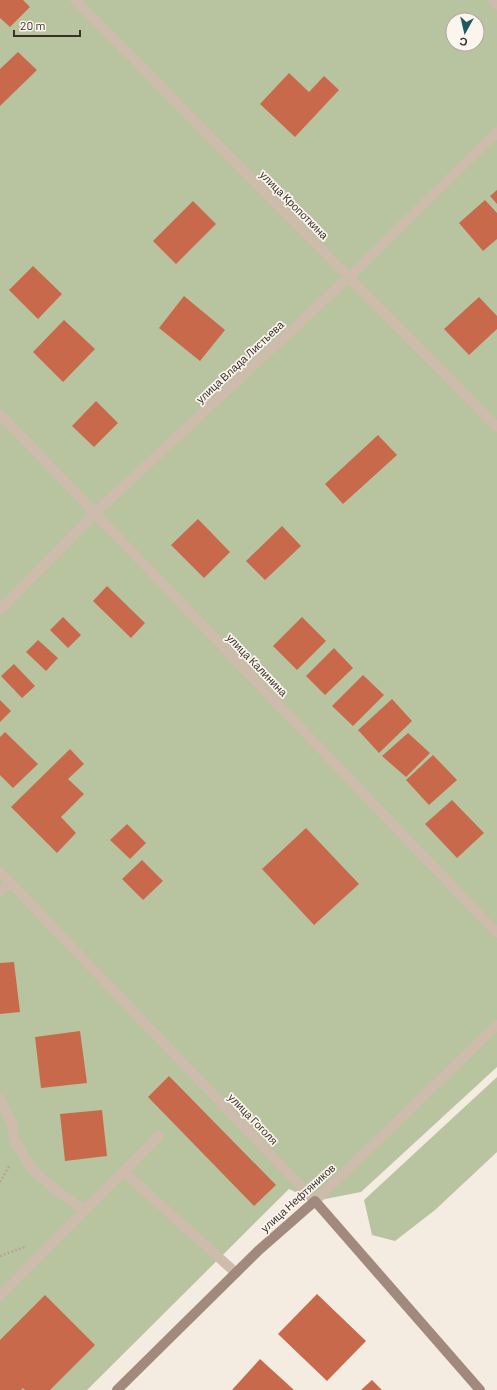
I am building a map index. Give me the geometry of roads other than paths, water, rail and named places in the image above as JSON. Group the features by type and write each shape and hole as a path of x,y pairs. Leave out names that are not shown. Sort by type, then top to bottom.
{"street":[{"name":"улица Кропоткина","path":"75,0 497,427"},
{"path":"493,0 497,5"},
{"name":"улица Влада Листьева","path":"0,610 96,512 349,277 497,132"},
{"name":"улица Калинина","path":"0,414 96,512 250,676 497,933"},
{"name":"улица Гоголя","path":"0,872 315,1201 480,1390"},
{"path":"0,892 11,883"},
{"name":"улица Нефтяников","path":"117,1390 236,1273 315,1201 497,1026"},
{"path":"0,1100 12,1122 14,1141 33,1170 58,1192 86,1210"},
{"path":"0,1296 160,1136"},
{"path":"124,1172 236,1273"}]}
